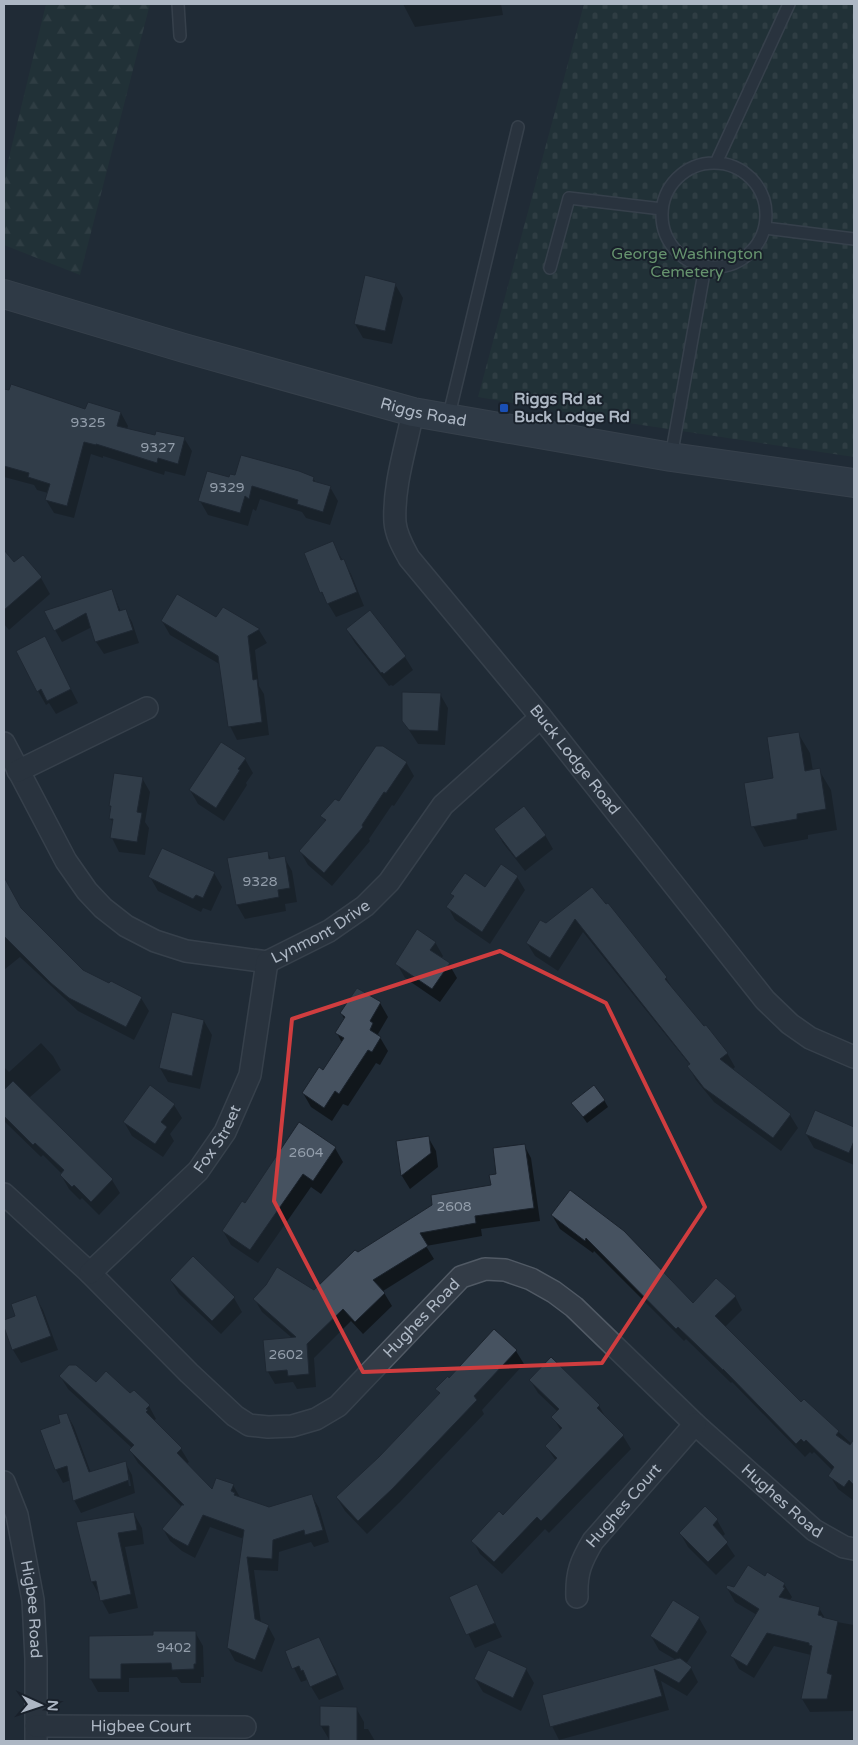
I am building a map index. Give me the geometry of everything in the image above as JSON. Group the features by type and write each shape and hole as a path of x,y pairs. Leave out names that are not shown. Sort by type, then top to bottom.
{"main road":[{"name":"Riggs Road","path":"4,294 184,348 413,412 671,457 854,483"}],"street":[{"name":"Buck Lodge Road","path":"413,412 397,489 395,523 399,540 409,558 541,717 765,1000 790,1024 810,1038 854,1057"},
{"path":"18,771 147,708"},
{"name":"Lynmont Drive","path":"4,743 66,861 86,891 103,908 126,926 155,941 186,951 267,962 329,931 365,906 389,882 443,805 541,717"},
{"name":"Fox Street","path":"90,1273 198,1171 224,1132 250,1075 267,962"},
{"name":"Hughes Road","path":"4,1194 90,1273 189,1373 235,1416 249,1424 268,1427 292,1426 316,1419 338,1406 461,1277 484,1268 505,1270 531,1279 574,1307 695,1424 814,1530 844,1547 854,1549"},
{"name":"Hughes Court","path":"576,1597 577,1578 581,1560 593,1541 695,1424"},
{"name":"Higbee Road","path":"4,1482 17,1515 33,1600 36,1659 36,1733"},
{"name":"Higbee Court","path":"36,1733 245,1727"}],"lane":[{"path":"178,4 180,36"},
{"path":"716,163 789,4"},
{"path":"448,419 518,126"},
{"path":"703,164 729,165 752,179 759,189 764,201 766,214 765,228 753,251 742,259 731,265 718,268 705,267 692,263 672,247 665,236 662,210 664,197 671,185 690,168 703,164"},
{"path":"550,268 569,198 662,210"},
{"path":"765,228 854,239"},
{"path":"671,457 705,267"}],"highlighted area":[{"path":"500,951 606,1003 705,1207 602,1363 363,1372 274,1201 292,1019"}],"green space":[{"path":"46,4 150,4 80,275 4,245 4,178"},
{"name":"George Washington Cemetery","path":"584,4 854,4 854,457 615,421 478,397"}],"building":[{"path":"365,275 396,283 385,331 354,324"},
{"path":"11,384 85,409 88,402 121,412 117,426 155,435 156,431 185,437 178,464 158,458 157,463 84,442 67,506 45,500 50,484 28,477 29,473 4,466 4,389 9,390"},
{"path":"241,455 299,471 314,477 313,481 331,486 323,512 297,504 298,500 252,486 249,499 245,496 240,513 198,501 207,471 229,477 230,474 235,475"},
{"path":"333,541 341,560 344,559 357,592 327,604 322,592 320,593 304,553"},
{"path":"4,550 14,562 23,555 42,577 4,610"},
{"path":"112,589 119,611 126,609 133,630 95,642 86,613 54,631 44,611"},
{"path":"177,594 216,617 223,607 260,629 248,636 253,680 257,679 262,722 228,727 218,656 161,621"},
{"path":"370,610 406,656 384,674 381,673 346,629"},
{"path":"45,636 71,689 47,701 41,689 37,692 16,651"},
{"path":"402,692 441,693 438,731 409,730 402,721"},
{"path":"799,732 805,771 820,768 826,809 797,814 797,819 751,827 744,783 773,778 767,737"},
{"path":"221,742 246,758 216,808 189,790"},
{"path":"376,746 383,746 407,762 386,793 384,792 362,825 363,827 324,873 299,851 326,820 320,816 335,799 339,801"},
{"path":"114,773 143,777 137,812 142,813 137,842 110,838 113,819 109,819 111,806 109,806"},
{"path":"524,806 546,835 516,858 494,829"},
{"path":"162,848 215,872 203,898 196,895 193,899 148,877"},
{"path":"268,851 269,859 285,856 290,888 278,890 279,897 236,905 227,858"},
{"path":"501,864 518,876 482,932 446,907 454,896 450,894 465,873 485,887"},
{"path":"4,877 21,908 83,970 109,983 111,981 142,997 126,1027 69,998 51,983 4,936"},
{"path":"592,887 606,904 608,903 667,977 665,979 728,1053 720,1059 791,1114 773,1138 704,1088 687,1066 690,1064 575,919 550,958 526,943 540,920 546,923"},
{"path":"417,929 436,942 430,950 450,963 432,989 395,964"},
{"path":"357,988 381,1002 370,1021 373,1023 370,1030 381,1037 372,1052 368,1050 339,1094 335,1091 324,1108 302,1093 319,1067 323,1070 344,1038 335,1033 345,1017 340,1013"},
{"path":"172,1012 204,1020 192,1076 159,1068"},
{"path":"13,1081 113,1179 91,1202 74,1185 72,1187 60,1175 64,1170 35,1143 33,1145 4,1116 4,1090"},
{"path":"150,1085 175,1104 161,1122 167,1127 155,1144 123,1122"},
{"path":"594,1085 605,1100 583,1117 571,1103"},
{"path":"815,1110 854,1127 854,1141 849,1153 805,1134"},
{"path":"299,1122 336,1147 313,1181 303,1174 250,1250 222,1231 242,1201 245,1203"},
{"path":"429,1136 431,1153 401,1176 396,1141"},
{"path":"525,1144 534,1208 475,1216 476,1223 420,1233 428,1246 373,1280 385,1293 355,1322 343,1309 307,1344 309,1374 288,1376 287,1370 266,1372 263,1340 296,1337 253,1299 266,1285 277,1267 314,1290 355,1250 358,1252 432,1205 431,1195 491,1185 489,1175 496,1174 493,1148"},
{"path":"570,1190 624,1231 693,1303 716,1278 736,1296 715,1316 801,1402 804,1399 839,1431 836,1435 850,1445 854,1439 854,1485 849,1480 844,1487 828,1476 834,1467 806,1440 804,1442 801,1439 796,1444 723,1369 678,1327 676,1329 586,1238 585,1241 551,1215"},
{"path":"193,1256 235,1297 212,1321 170,1280"},
{"path":"36,1295 51,1336 12,1350 4,1327 4,1320 15,1316 11,1304"},
{"path":"494,1329 517,1350 474,1396 477,1400 392,1489 358,1521 336,1497 379,1457 440,1393 435,1389 448,1376 449,1378"},
{"path":"551,1357 600,1405 597,1408 624,1435 541,1521 537,1517 494,1562 471,1541 499,1511 503,1515 557,1458 545,1446 562,1428 551,1417 559,1409 529,1380"},
{"path":"69,1365 76,1365 96,1382 106,1371 130,1393 134,1390 150,1405 146,1412 182,1448 177,1453 212,1489 216,1478 234,1484 231,1491 235,1493 234,1495 269,1507 312,1494 323,1530 305,1535 304,1530 273,1540 272,1559 247,1557 255,1619 269,1625 255,1660 227,1648 244,1530 203,1515 188,1546 173,1538 162,1529 184,1505 129,1450 134,1445 59,1376"},
{"path":"67,1413 89,1472 126,1461 129,1480 73,1501 67,1466 55,1470 40,1430 60,1423 58,1415"},
{"path":"705,1506 718,1519 713,1525 728,1542 708,1562 679,1533"},
{"path":"134,1512 137,1530 118,1533 131,1594 100,1601 96,1581 91,1582 76,1522"},
{"path":"748,1565 765,1576 767,1572 785,1583 783,1587 785,1588 779,1597 820,1607 818,1615 838,1621 827,1673 832,1675 827,1699 801,1699 812,1646 809,1643 767,1633 747,1666 730,1656 759,1609 726,1588 727,1585 734,1587"},
{"path":"477,1584 495,1623 466,1635 449,1597"},
{"path":"673,1600 700,1617 677,1653 650,1636"},
{"path":"153,1631 196,1631 196,1664 194,1664 194,1669 172,1670 171,1663 121,1664 121,1679 89,1679 89,1636 153,1635"},
{"path":"319,1637 337,1675 310,1687 303,1670 301,1671 299,1666 292,1669 285,1651"},
{"path":"488,1650 527,1668 513,1698 474,1679"},
{"path":"680,1658 692,1667 679,1683 654,1669 662,1696 550,1727 542,1695"},
{"path":"320,1706 357,1707 357,1741 329,1741 329,1726 320,1726"}],"place":[{"name":"Riggs Rd at Buck Lodge Rd","path":"504,408"}]}
